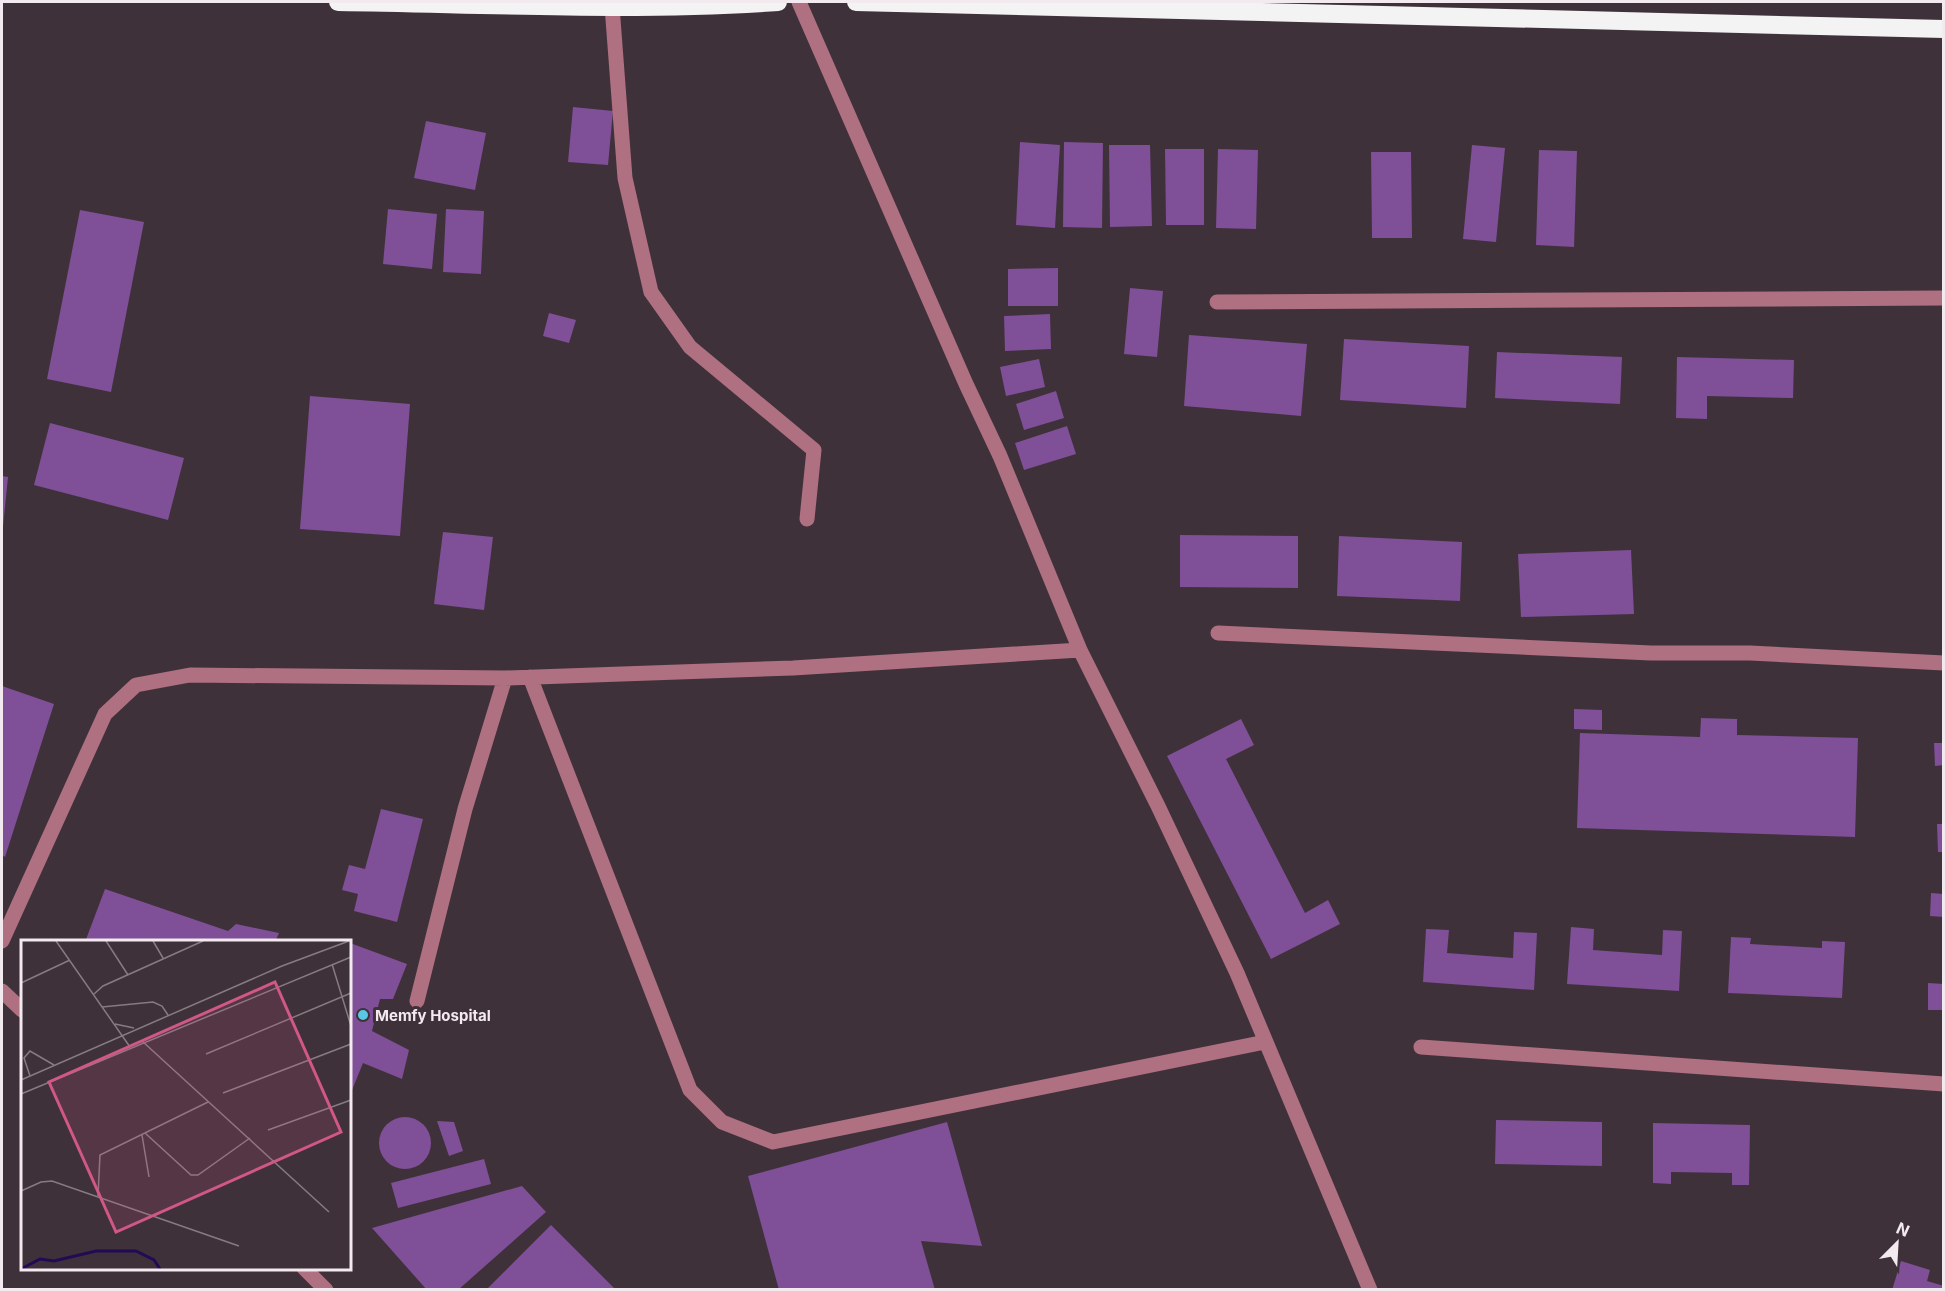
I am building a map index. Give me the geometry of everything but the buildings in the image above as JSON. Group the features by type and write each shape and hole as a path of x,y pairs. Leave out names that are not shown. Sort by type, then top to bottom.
{"highway":[{"path":"338,2 612,6 713,6 778,2"},
{"path":"856,2 1944,29"}],"street":[{"path":"799,2 966,384 1000,456 1080,650 1158,806 1237,974 1370,1290"},
{"path":"612,6 625,178 651,292 690,347 814,450 807,519"},
{"path":"1217,302 1944,298"},
{"path":"1218,633 1651,652 1773,653 1944,663"},
{"path":"2,941 105,714 136,685 190,675 505,678 793,668 1080,650"},
{"path":"530,677 690,1090 722,1122 773,1142 1265,1042"},
{"path":"417,1001 465,809 505,678"},
{"path":"2,991 21,1009"},
{"path":"1421,1047 1944,1084"},
{"path":"305,1270 326,1290"}],"place":[{"name":"Memfy Hospital","path":"363,1015"}]}
